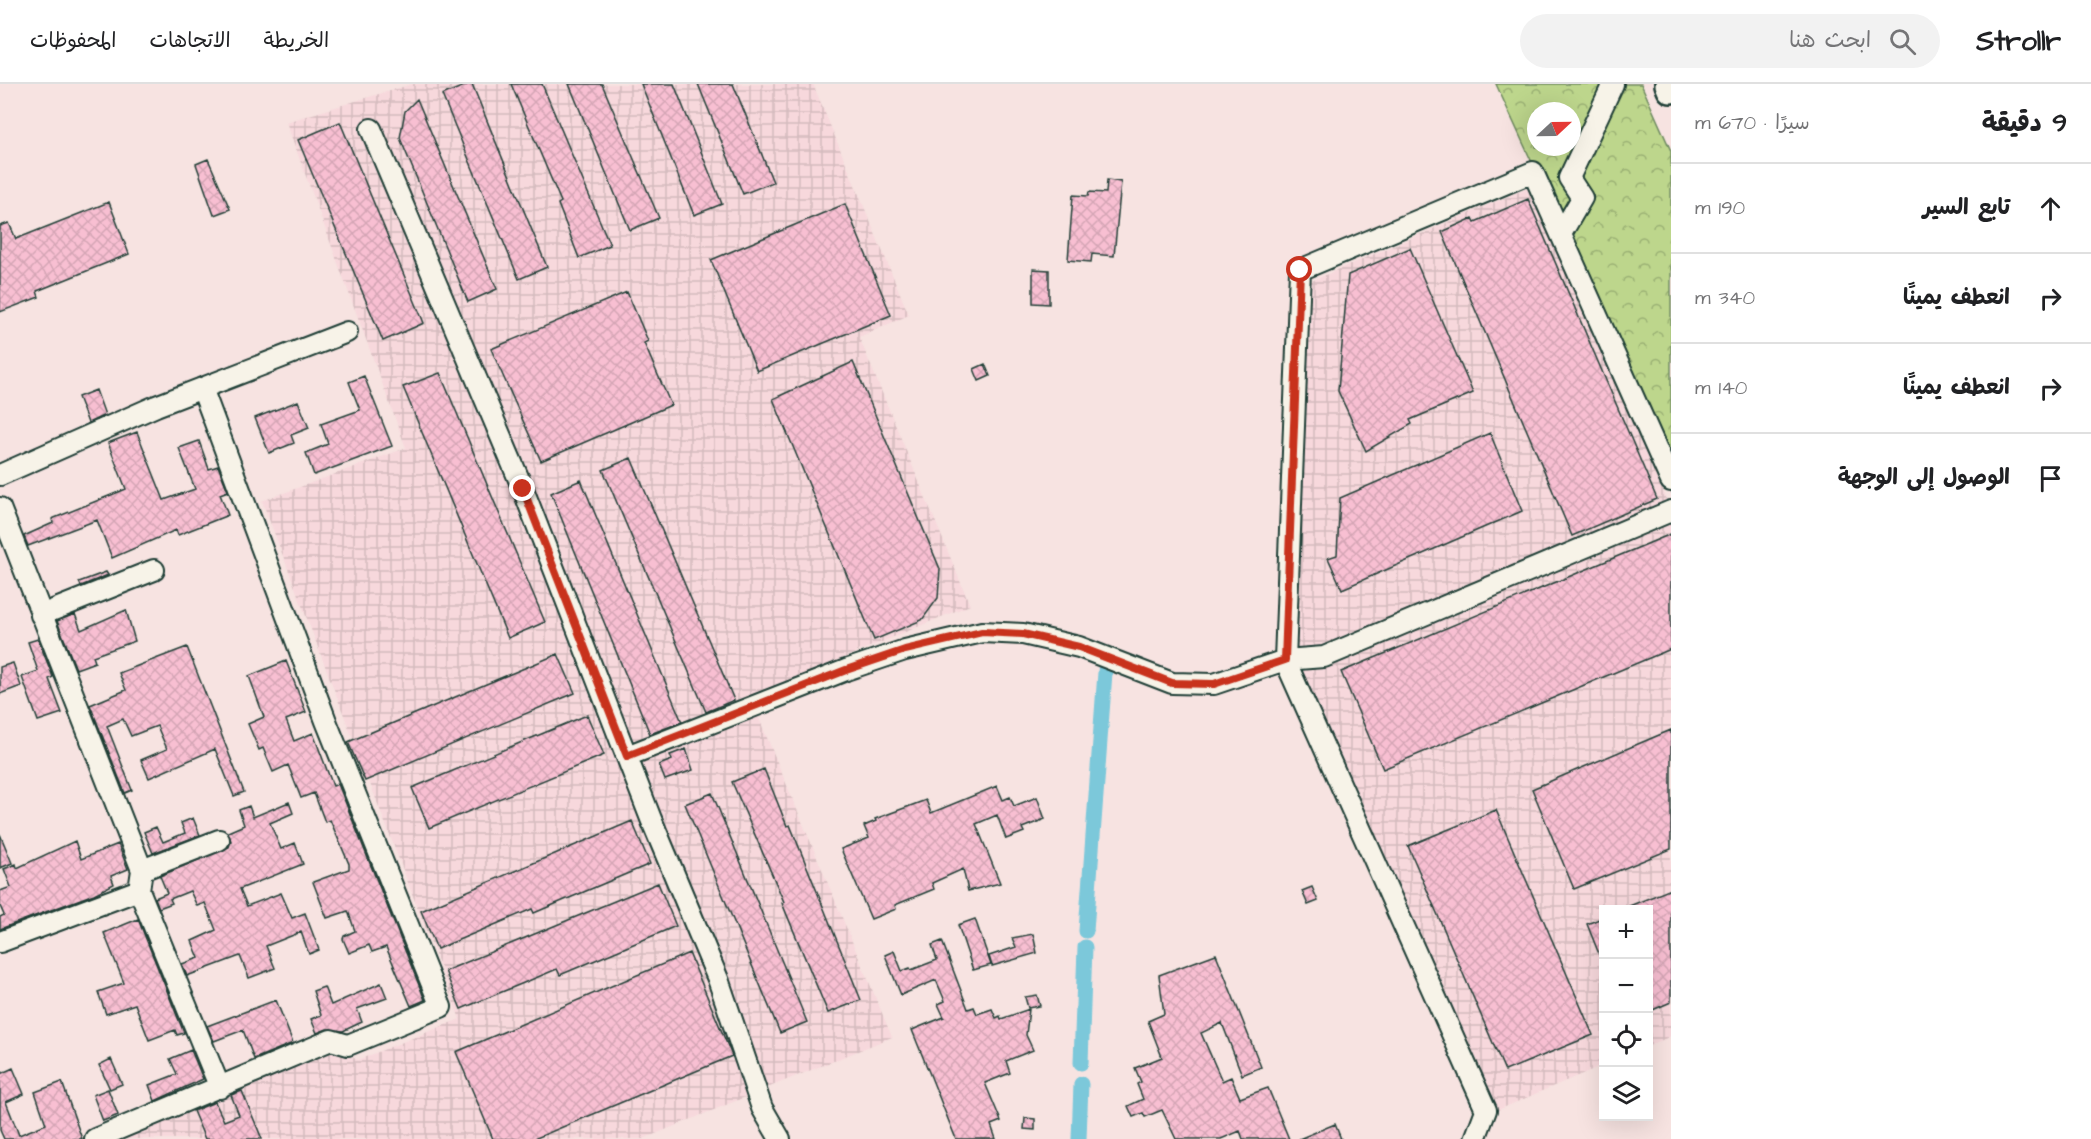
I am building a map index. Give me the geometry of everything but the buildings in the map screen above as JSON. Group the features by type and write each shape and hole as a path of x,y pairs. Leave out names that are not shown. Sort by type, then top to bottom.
{"highway":[{"path":"1669,84 1671,89"}],"street":[{"path":"1561,234 1582,198 1569,178 1613,84"},
{"path":"371,129 523,489 627,756 718,979 758,1097 768,1120 780,1139"},
{"path":"1475,1139 1486,1110 1285,660 1300,270 1533,172 1671,481"},
{"path":"0,475 156,406 347,332"},
{"path":"95,1139 331,1040 348,1045 441,1007 326,721 202,388"},
{"path":"0,508 142,870 139,890 219,1088"},
{"path":"627,756 846,670 905,650 982,632 1023,634 1079,647 1172,683 1214,684 1285,660 1324,657 1671,511"},
{"path":"41,615 154,570"},
{"path":"142,870 219,840"},
{"path":"0,942 139,890"}],"shaded area":[{"path":"412,84 813,84 909,315 859,337 970,605 750,697 892,1037 643,1139 103,1139 328,1045 358,1060 460,1019 262,501 406,448 286,122"},
{"path":"1528,188 1671,509 1671,1036 1653,1044 1653,905 1599,905 1599,1067 1498,1110 1294,654 1309,282"}],"green space":[{"path":"1496,84 1641,84 1671,151 1671,465 1529,156 1581,156 1581,102 1527,102 1527,151"}],"waterway":[{"path":"1086,931 1106,659"},
{"path":"1081,1063 1085,947"},
{"path":"1079,1139 1081,1084"}],"route":[{"path":"523,489 627,756 846,670 905,650 982,632 1023,634 1079,647 1172,683 1214,684 1285,660 1300,270"}]}
